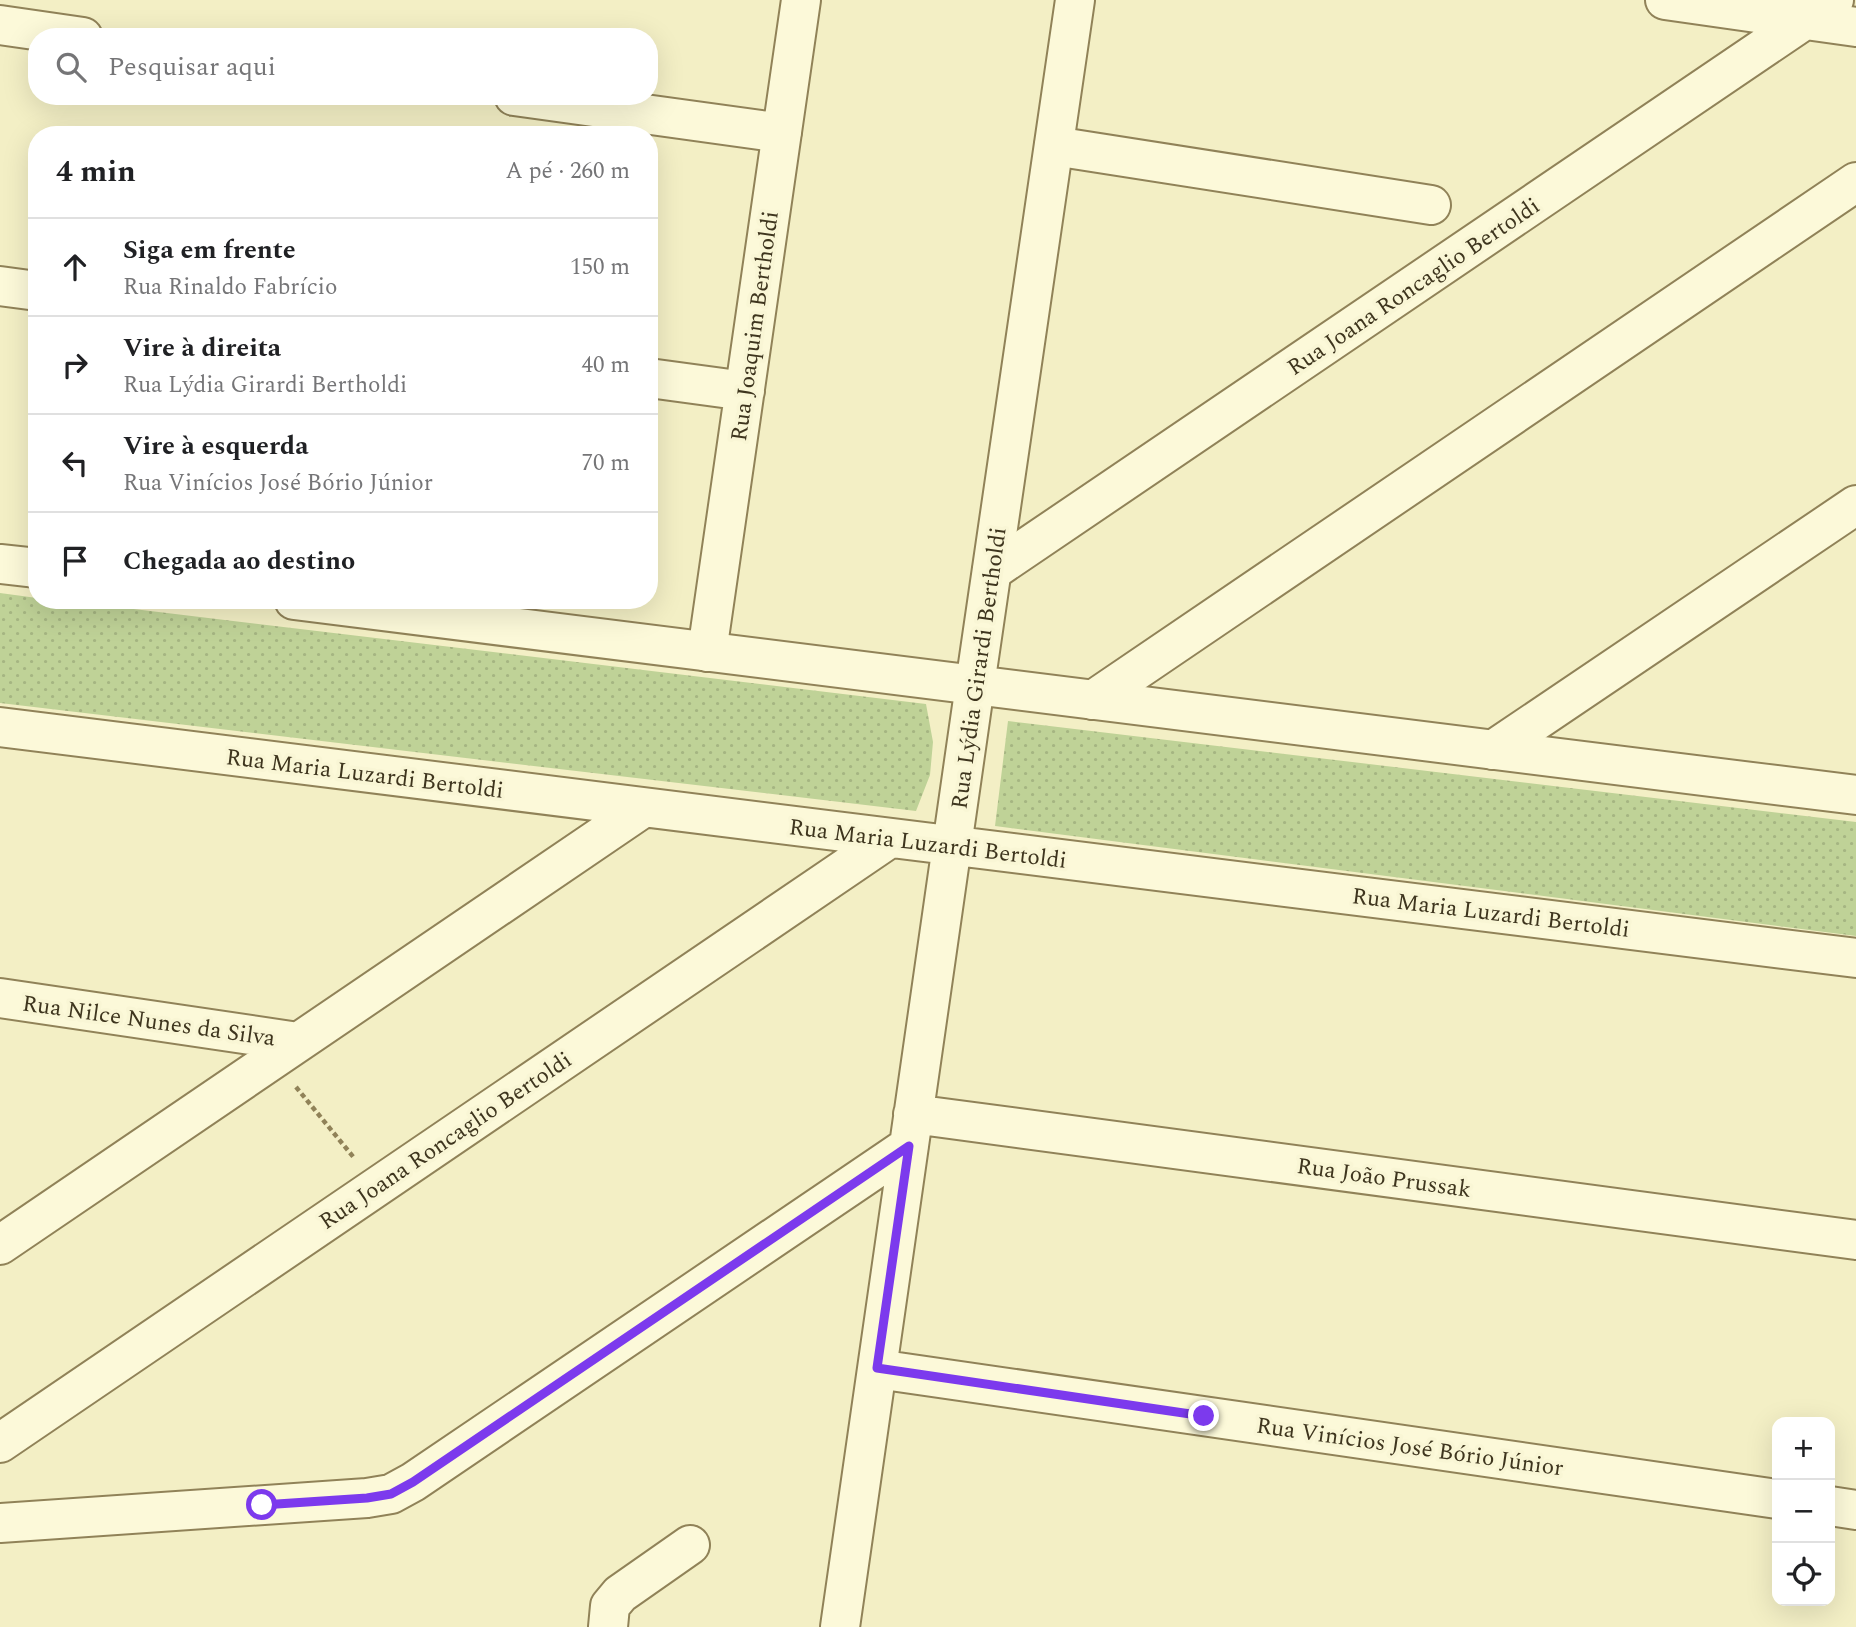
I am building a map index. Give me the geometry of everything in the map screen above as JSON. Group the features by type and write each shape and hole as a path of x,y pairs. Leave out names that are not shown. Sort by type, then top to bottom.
{"street":[{"name":"Rua Joaquim Bertholdi","path":"707,652 801,0"},
{"name":"Rua Lýdia Girardi Bertholdi","path":"840,1627 1075,0"},
{"path":"1665,0 1819,10 1856,27"},
{"name":"Rua Joana Roncaglio Bertoldi","path":"992,571 1819,10"},
{"path":"0,25 28,29"},
{"path":"579,105 782,133"},
{"path":"1054,146 1431,205"},
{"path":"1093,700 1856,181"},
{"path":"0,286 28,290"},
{"path":"658,379 745,391"},
{"path":"1493,750 1856,505"},
{"path":"0,564 28,567"},
{"path":"365,609 1856,795"},
{"name":"Rua Maria Luzardi Bertoldi","path":"0,727 1856,958"},
{"path":"0,1245 643,808"},
{"name":"Rua Joana Roncaglio Bertoldi","path":"0,1443 890,838"},
{"name":"Rua Nilce Nunes da Silva","path":"0,998 286,1051"},
{"path":"0,1523 367,1498 391,1494 413,1482 911,1130"},
{"name":"Rua João Prussak","path":"911,1130 1856,1240"},
{"name":"Rua Vinícios José Bório Júnior","path":"877,1368 1772,1498"},
{"path":"1835,1507 1856,1510"},
{"path":"608,1627 610,1606 620,1594 690,1545"}],"path":[{"path":"286,1051 377,1186"}],"green space":[{"path":"0,593 28,597 28,609 134,609 926,704 933,742 930,775 916,811 0,703"},
{"path":"1008,721 1856,822 1856,936 995,826"}],"route":[{"path":"262,1505 367,1498 391,1494 413,1482 909,1146 877,1368 1204,1416"}]}
